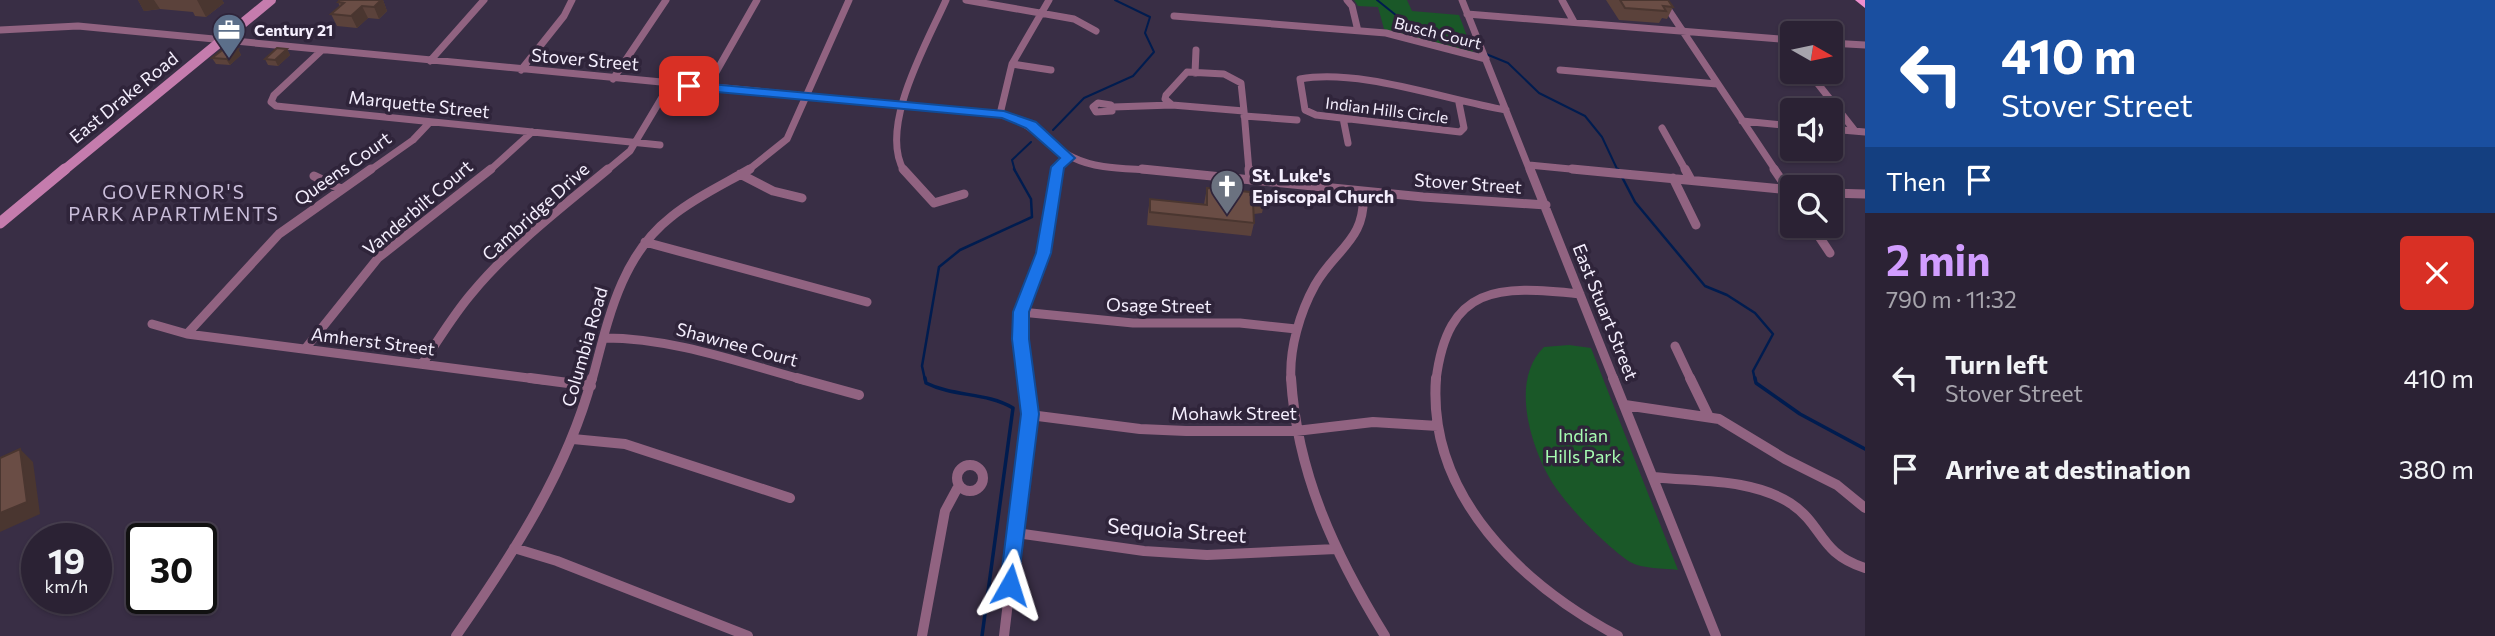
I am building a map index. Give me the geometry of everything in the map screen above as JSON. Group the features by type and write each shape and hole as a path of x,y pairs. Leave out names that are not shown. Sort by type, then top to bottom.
{"main road":[{"name":"East Drake Road","path":"0,223 271,0"},
{"path":"1860,0 1865,5"}],"street":[{"path":"430,61 484,0"},
{"path":"521,70 559,23 572,0"},
{"path":"613,79 666,0"},
{"path":"707,88 757,0"},
{"name":"Columbia Road","path":"456,636 514,548 573,439 622,279 645,242 683,207 781,147 791,134 849,0"},
{"path":"946,0 919,60 894,141 896,156 905,173 934,203 964,194"},
{"path":"966,0 1074,19 1096,31"},
{"path":"1000,114 1012,64 1049,0"},
{"path":"1347,0 1352,6 1358,31"},
{"name":"East Stuart Street","path":"1462,0 1530,164 1716,636"},
{"path":"1562,0 1574,22"},
{"path":"1662,0 1780,176"},
{"path":"1467,14 1780,39"},
{"name":"Busch Court","path":"1174,16 1396,35 1485,59"},
{"name":"Stover Street","path":"0,30 51,28 220,42 1000,114 1031,125 1069,158 1090,164 1363,191 1546,205"},
{"path":"1843,44 1865,45"},
{"path":"1195,73 1196,50"},
{"name":"Marquette Street","path":"321,51 271,102 276,106 660,145"},
{"path":"1012,64 1051,70"},
{"path":"1560,71 1717,84"},
{"path":"1172,104 1165,99 1166,95 1187,72 1224,75 1241,83 1250,180"},
{"name":"Indian Hills Circle","path":"1459,103 1464,128 1460,132 1343,118 1307,112 1300,79 1310,76 1359,81 1459,103 1506,110"},
{"name":"Cambridge Drive","path":"422,364 471,294 487,277 534,231 627,154 670,84"},
{"path":"1818,84 1855,131"},
{"path":"1113,107 1172,104 1297,120"},
{"path":"1343,118 1348,143"},
{"path":"1742,121 1780,124"},
{"name":"Queens Court","path":"187,334 279,234 413,139 430,122"},
{"path":"1662,128 1690,180"},
{"path":"1843,130 1865,132"},
{"name":"Vanderbilt Court","path":"305,349 378,258 513,152 531,132"},
{"path":"1004,636 1030,415 1020,339 1021,312 1044,253 1058,167 1069,158"},
{"name":"Stover Street","path":"1530,164 1780,191"},
{"path":"740,174 773,191 802,198"},
{"path":"314,176 341,190"},
{"path":"1673,178 1696,225"},
{"path":"1363,191 1366,214 1362,227 1314,285 1296,329 1291,369 1296,431 1308,483 1336,549 1385,636"},
{"path":"1843,193 1865,194"},
{"path":"1820,238 1830,253"},
{"path":"645,242 867,302"},
{"path":"1580,294 1510,291 1482,299 1455,316 1444,333 1435,371 1438,426 1452,467 1477,517 1502,551 1542,590 1618,636"},
{"name":"Osage Street","path":"1021,312 1133,323 1240,323 1296,329"},
{"name":"Amherst Street","path":"152,324 187,334 591,386"},
{"name":"Shawnee Court","path":"604,338 640,338 669,343 859,396"},
{"path":"1675,346 1708,415"},
{"path":"1625,405 1708,415 1732,424 1785,459 1837,485 1865,508"},
{"name":"Mohawk Street","path":"1030,415 1140,429 1296,431 1373,422 1438,426"},
{"path":"573,439 625,444 790,498"},
{"path":"1653,477 1759,490 1777,496 1806,516 1826,548 1844,561 1865,568"},
{"path":"922,636 945,511 959,485"},
{"name":"Sequoia Street","path":"1016,534 1144,551 1207,555 1336,549"},
{"path":"514,548 557,561 748,636"}],"green space":[{"path":"1354,0 1407,0 1412,11 1459,15 1473,52 1384,29 1378,7 1358,6"},
{"name":"Indian Hills Park","path":"1569,345 1591,348 1678,570 1641,566 1620,555 1574,511 1549,477 1530,428 1526,393 1528,376 1534,360 1544,347"}],"building":[{"path":"381,0 374,7 362,6 351,16 331,14 344,3 338,2"},
{"path":"1620,0 1668,0 1673,7 1663,6 1666,11 1625,8"},
{"path":"225,48 238,49 226,59 212,58"},
{"path":"277,48 287,49 275,60 265,59"},
{"path":"1207,188 1250,192 1250,195 1265,200 1253,202 1254,223 1150,212 1150,199 1207,205"},
{"path":"20,449 27,502 0,513 0,458"}],"waterway":[{"path":"1053,130 1084,98 1133,76 1154,52 1145,33 1150,17 1115,0"},
{"path":"1377,0 1412,28 1447,38 1508,63 1539,93 1585,116 1602,137 1618,171"},
{"path":"1015,171 1012,160 1031,142"},
{"path":"925,380 922,366 939,267 960,250 1032,217 1031,199 1015,171"},
{"path":"1622,177 1635,202 1705,286 1727,295 1755,313 1773,334 1753,371 1755,380"},
{"path":"925,378 926,383 948,391 992,399 1013,408 982,636"},
{"path":"1755,378 1756,383 1800,414 1865,449"}],"place":[{"name":"Century 21","path":"229,60"},
{"name":"St. Luke's Episcopal Church","path":"1227,216"}],"district":[{"name":"GOVERNOR'S PARK APARTMENTS","path":"174,203"}],"route":[{"path":"689,86 1004,115 1031,125 1060,153 1069,158 1058,167 1044,253 1021,312 1020,339 1030,414 1010,585"}]}
